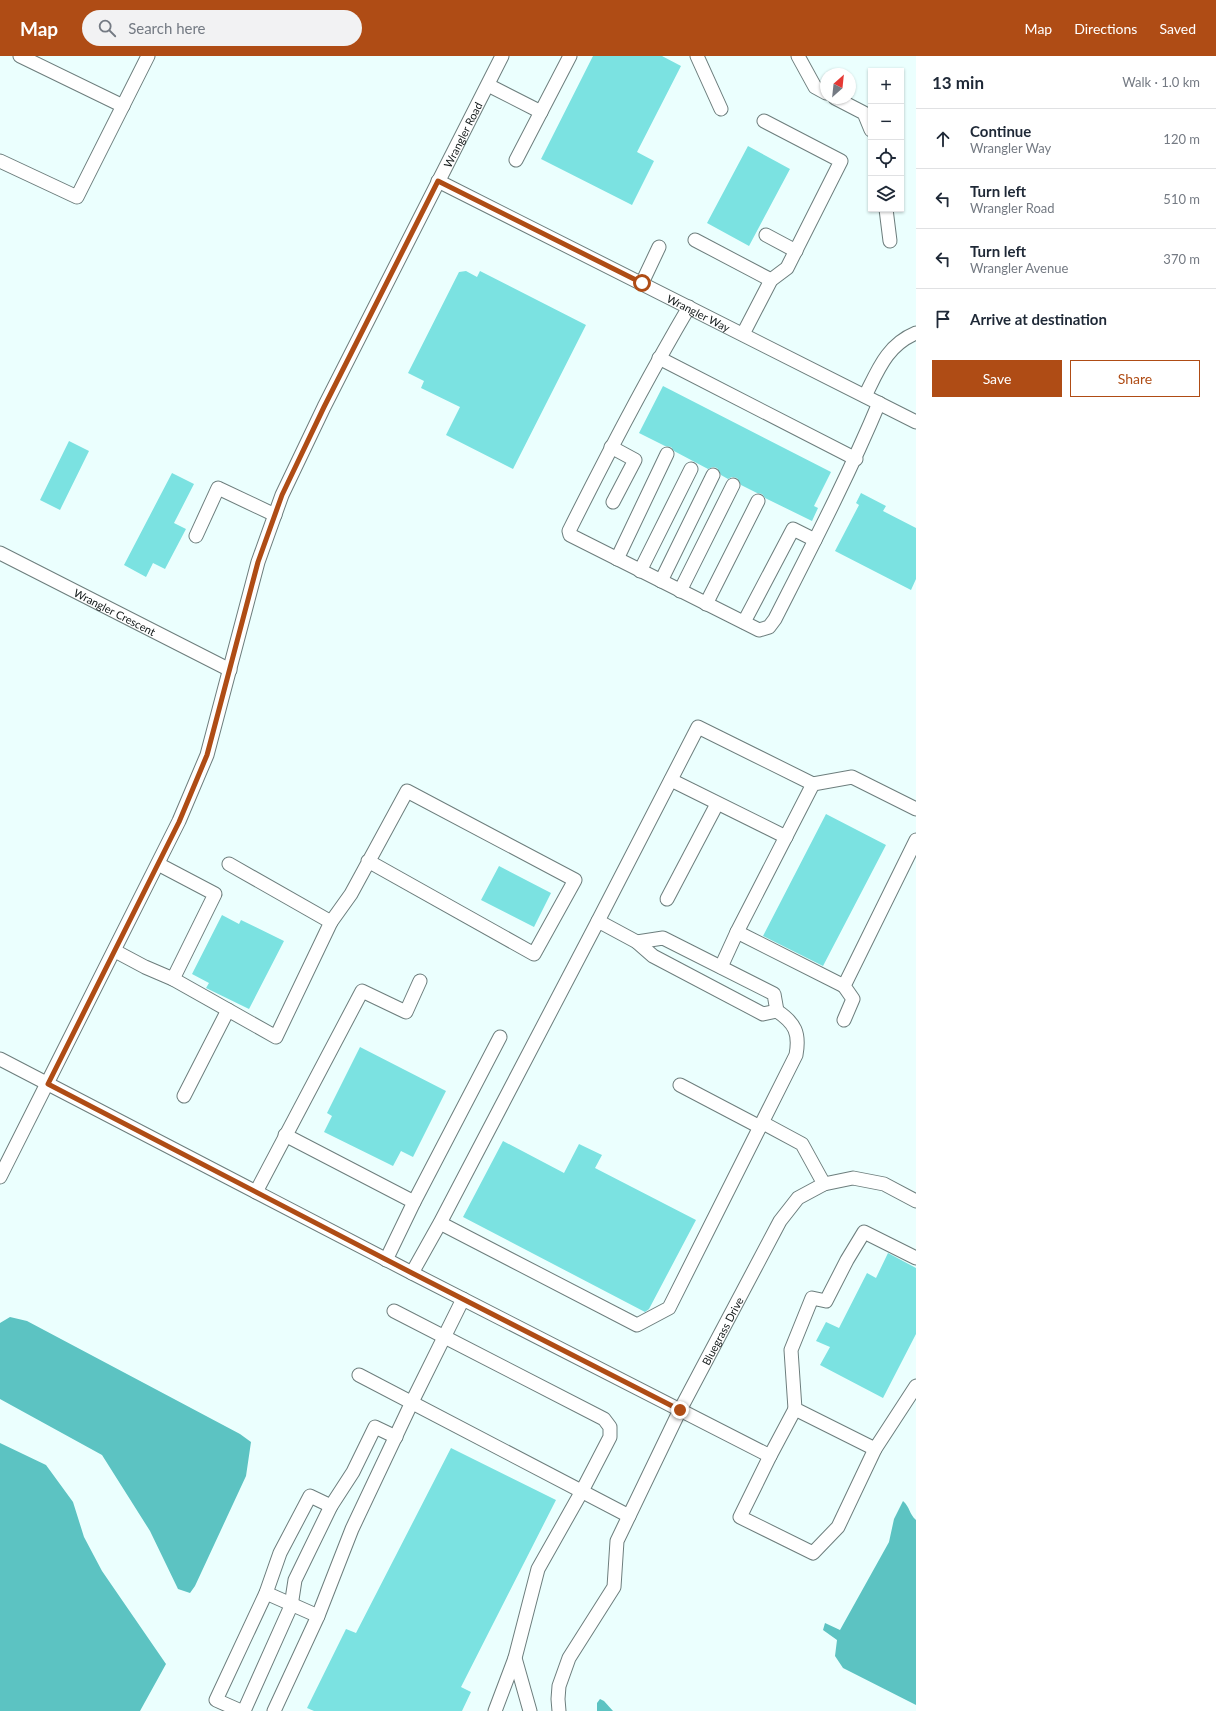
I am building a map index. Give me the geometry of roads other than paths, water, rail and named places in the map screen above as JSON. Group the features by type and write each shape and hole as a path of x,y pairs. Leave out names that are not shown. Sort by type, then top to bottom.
{"street":[{"path":"20,56 123,106"},
{"path":"0,161 77,196 148,56"},
{"name":"Wrangler Road","path":"0,1177 179,822 207,755 258,562 282,495 324,407 502,56"},
{"path":"516,160 570,56"},
{"path":"697,56 721,109"},
{"path":"798,56 814,87 820,90"},
{"path":"488,85 541,112"},
{"path":"847,104 864,113 868,123"},
{"path":"743,334 771,280 787,268 840,161 764,121"},
{"name":"Wrangler Way","path":"438,181 916,422"},
{"path":"886,212 890,241"},
{"path":"766,235 796,251"},
{"path":"695,240 771,280"},
{"path":"642,283 659,248"},
{"path":"689,307 659,358 611,447 569,531 570,535 640,571 759,630 769,627 775,620 856,459 879,403"},
{"path":"865,396 884,357 906,337 916,333"},
{"path":"659,358 856,459"},
{"path":"611,447 635,460 613,502"},
{"path":"617,559 667,454"},
{"path":"640,571 691,469"},
{"path":"661,581 713,475"},
{"path":"680,591 733,485"},
{"path":"196,536 218,488 275,515"},
{"path":"706,604 758,501"},
{"path":"744,622 793,529 815,540"},
{"name":"Wrangler Crescent","path":"0,553 230,670"},
{"path":"412,1273 440,1223 698,727 813,784 852,777 916,809"},
{"path":"671,780 716,804 786,837"},
{"path":"721,967 737,932 813,784"},
{"path":"114,951 173,979 276,1036 331,922 351,894 368,861 407,791 575,880 534,954 368,861"},
{"path":"667,899 716,804"},
{"path":"844,986 916,840"},
{"path":"158,864 215,894 173,979"},
{"path":"229,864 331,922"},
{"path":"598,921 637,942 653,956 764,1014 777,1011"},
{"path":"737,932 844,986 853,1000 844,1020"},
{"path":"440,1223 637,1325 669,1308 796,1055 797,1037 792,1024 787,1018 777,1011 774,994 663,938 637,942"},
{"path":"256,1192 362,991 406,1012 420,981"},
{"path":"184,1096 228,1010"},
{"path":"386,1260 414,1202 500,1037"},
{"path":"0,1059 386,1260 770,1456"},
{"path":"680,1085 802,1144 824,1184"},
{"path":"285,1135 414,1202"},
{"name":"Bluegrass Drive","path":"559,1711 559,1686 567,1663 614,1587 617,1541 680,1410 780,1221 798,1198 824,1184 852,1178 884,1184 916,1201"},
{"path":"916,1258 864,1232 847,1260 826,1301 812,1298 791,1350 794,1409 740,1516 813,1553 838,1527 875,1449 916,1386"},
{"path":"274,1711 318,1616 352,1529 463,1299"},
{"path":"394,1312 604,1419 610,1426 610,1437 582,1491 538,1569 515,1658 495,1711"},
{"path":"360,1374 629,1516"},
{"path":"794,1409 875,1449"},
{"path":"331,1506 310,1496 280,1553 266,1593 216,1700 242,1711 291,1606 295,1580 331,1506 353,1472 375,1427 396,1436"},
{"path":"266,1593 291,1606 318,1616"},
{"path":"515,1658 530,1711"}],"water":[{"path":"10,1317 27,1321 240,1434 251,1442 246,1476 195,1586 190,1593 178,1589 150,1531 102,1455 0,1399 0,1323"},
{"path":"0,1443 46,1465 73,1502 84,1537 102,1571 166,1664 140,1711 0,1711"},
{"path":"903,1501 916,1520 916,1705 843,1668 835,1656 837,1640 823,1630 825,1623 840,1630 889,1542 894,1519"},
{"path":"600,1699 604,1701 613,1711 597,1711 597,1703"}]}
